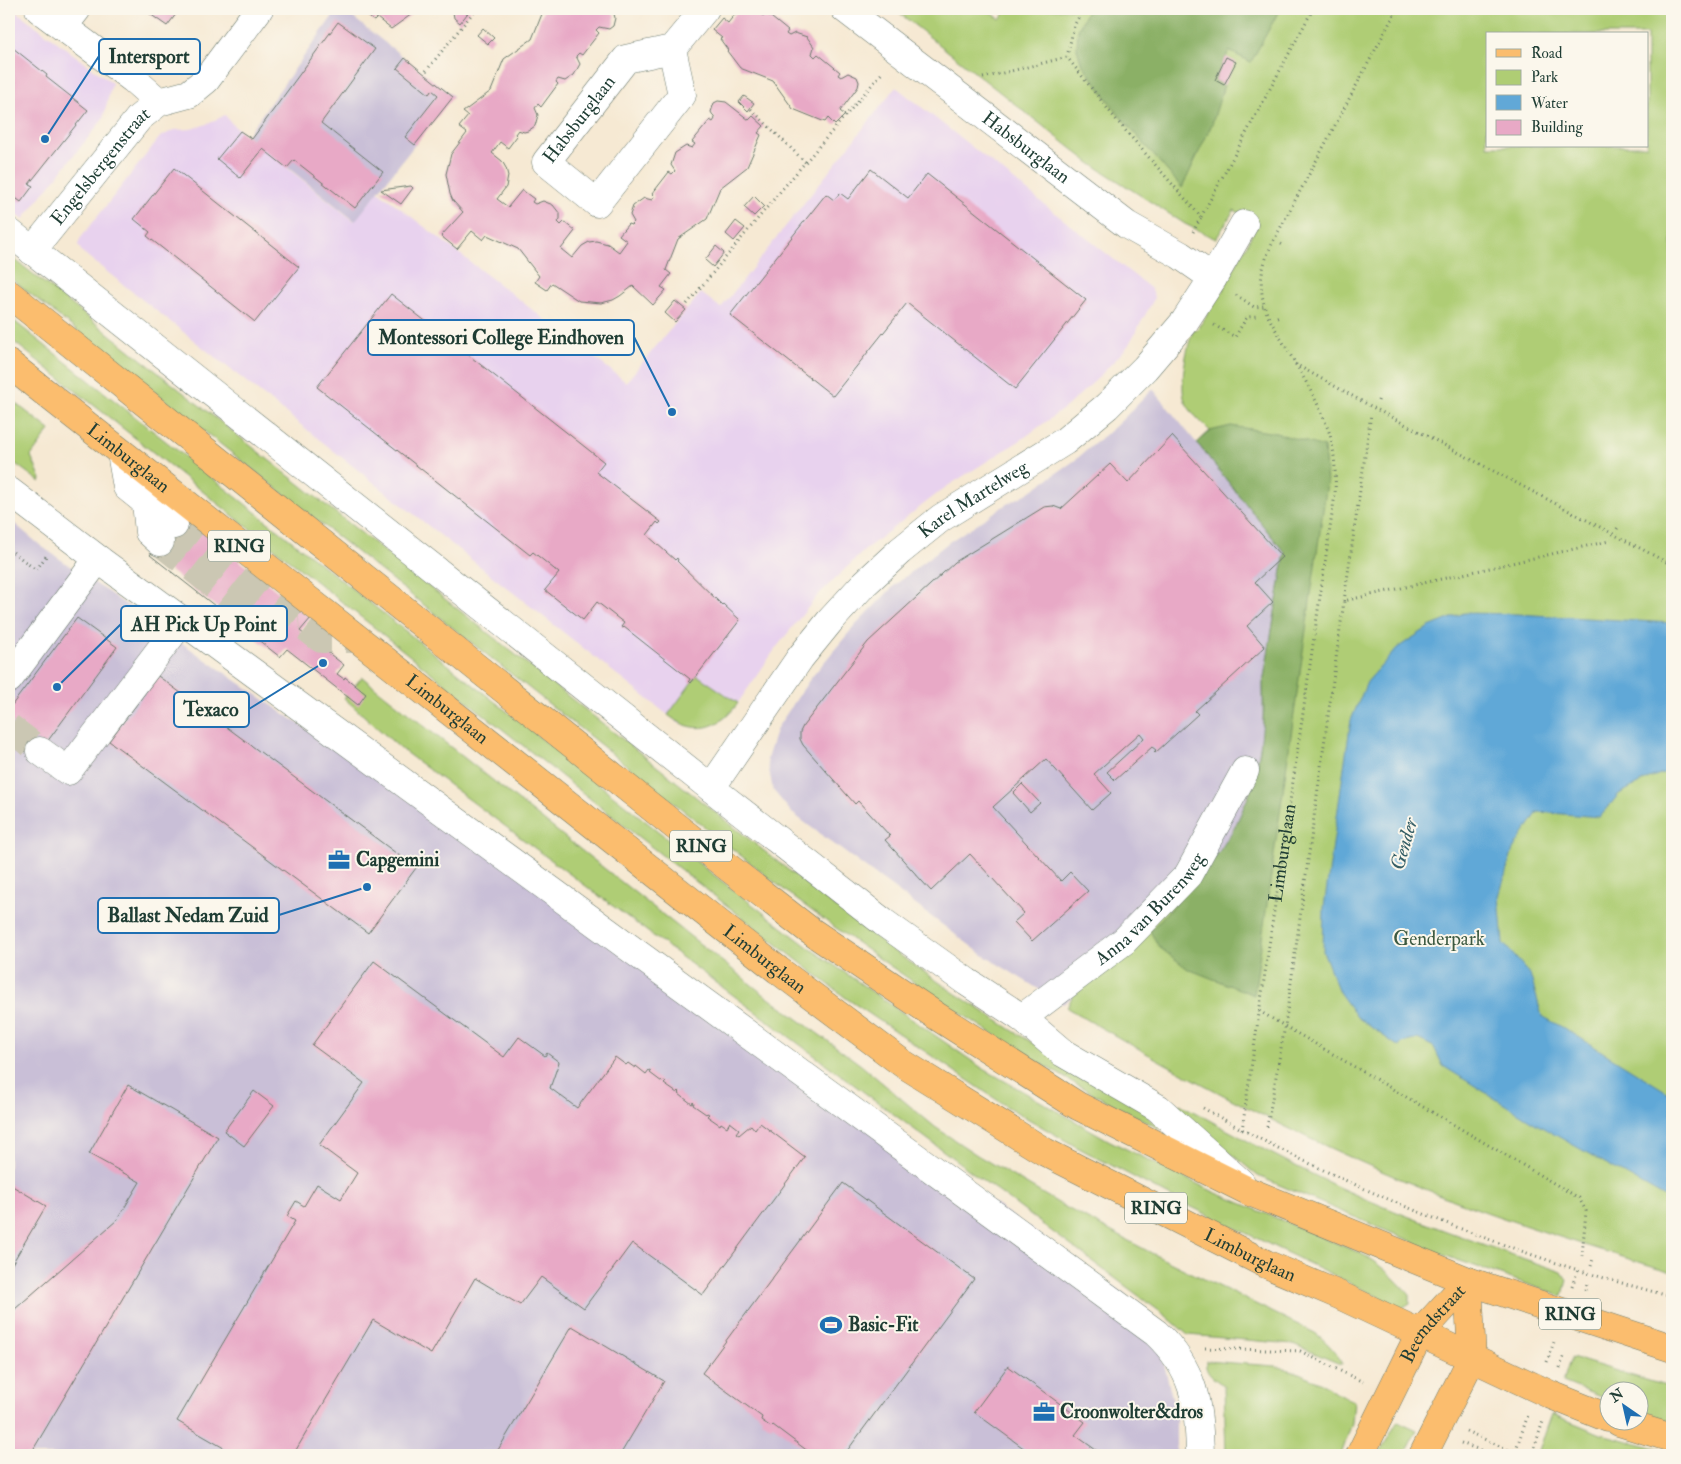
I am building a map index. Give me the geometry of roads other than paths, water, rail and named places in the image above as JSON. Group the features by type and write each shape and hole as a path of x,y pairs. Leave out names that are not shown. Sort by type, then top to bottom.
{"main road":[{"name":"RING","path":"9,294 675,826 809,930 938,1017 1078,1106 1250,1192 1468,1280 1672,1348"},
{"name":"Limburglaan","path":"9,364 771,964 902,1062 1045,1152 1266,1264 1339,1295 1551,1395 1598,1414"},
{"name":"Beemdstraat","path":"1360,1455 1420,1333 1468,1280"},
{"name":"Beemdstraat","path":"1423,1455 1448,1430 1472,1358 1468,1280"},
{"path":"1648,1431 1672,1438"}],"street":[{"path":"39,9 70,18 133,79 160,102"},
{"name":"Engelsbergenstraat","path":"32,251 139,118 160,102 178,98 197,89 206,80 259,9"},
{"path":"672,50 705,9"},
{"name":"Habsburglaan","path":"845,9 1127,225 1180,255 1213,278"},
{"name":"Habsburglaan","path":"672,50 682,95 597,203 546,162 626,59 672,50"},
{"name":"Karel Martelweg","path":"712,788 800,658 863,585 900,551 941,518 1065,441 1107,406 1145,368 1185,321 1213,278 1244,224"},
{"path":"9,232 883,922 967,982 1022,1018 1063,1053 1158,1108 1250,1192"},
{"path":"121,453 127,487 146,502 167,533"},
{"path":"9,490 182,621 1156,1333 1169,1345 1183,1365 1193,1386 1200,1436 1200,1455"},
{"path":"9,679 98,559"},
{"path":"40,750 68,771 182,621"},
{"name":"Anna van Burenweg","path":"1022,1018 1124,941 1188,874 1245,771"}],"water":[{"name":"Gender","path":"1464,613 1517,614 1672,623 1672,770 1649,778 1619,794 1600,817 1538,812 1513,849 1499,896 1503,943 1530,974 1542,1016 1672,1095 1672,1201 1531,1121 1443,1066 1434,1047 1418,1039 1402,1043 1399,1047 1357,1017 1339,992 1323,951 1324,907 1351,720 1367,682 1397,648 1429,627"}],"tunnel":[{"path":"174,525 321,639 357,639"},
{"path":"160,542 266,626 299,622"},
{"path":"9,727 40,751"}],"place":[{"name":"Intersport","path":"45,139"},
{"name":"Montessori College Eindhoven","path":"672,412"},
{"name":"Texaco","path":"323,663"},
{"name":"AH Pick Up Point","path":"57,687"},
{"name":"Capgemini","path":"339,860"},
{"name":"Ballast Nedam Zuid","path":"367,887"},
{"name":"Basic-Fit","path":"831,1325"},
{"name":"Croonwolter&dros","path":"1044,1412"}],"park label":[{"name":"Genderpark","path":"1439,939"}]}
